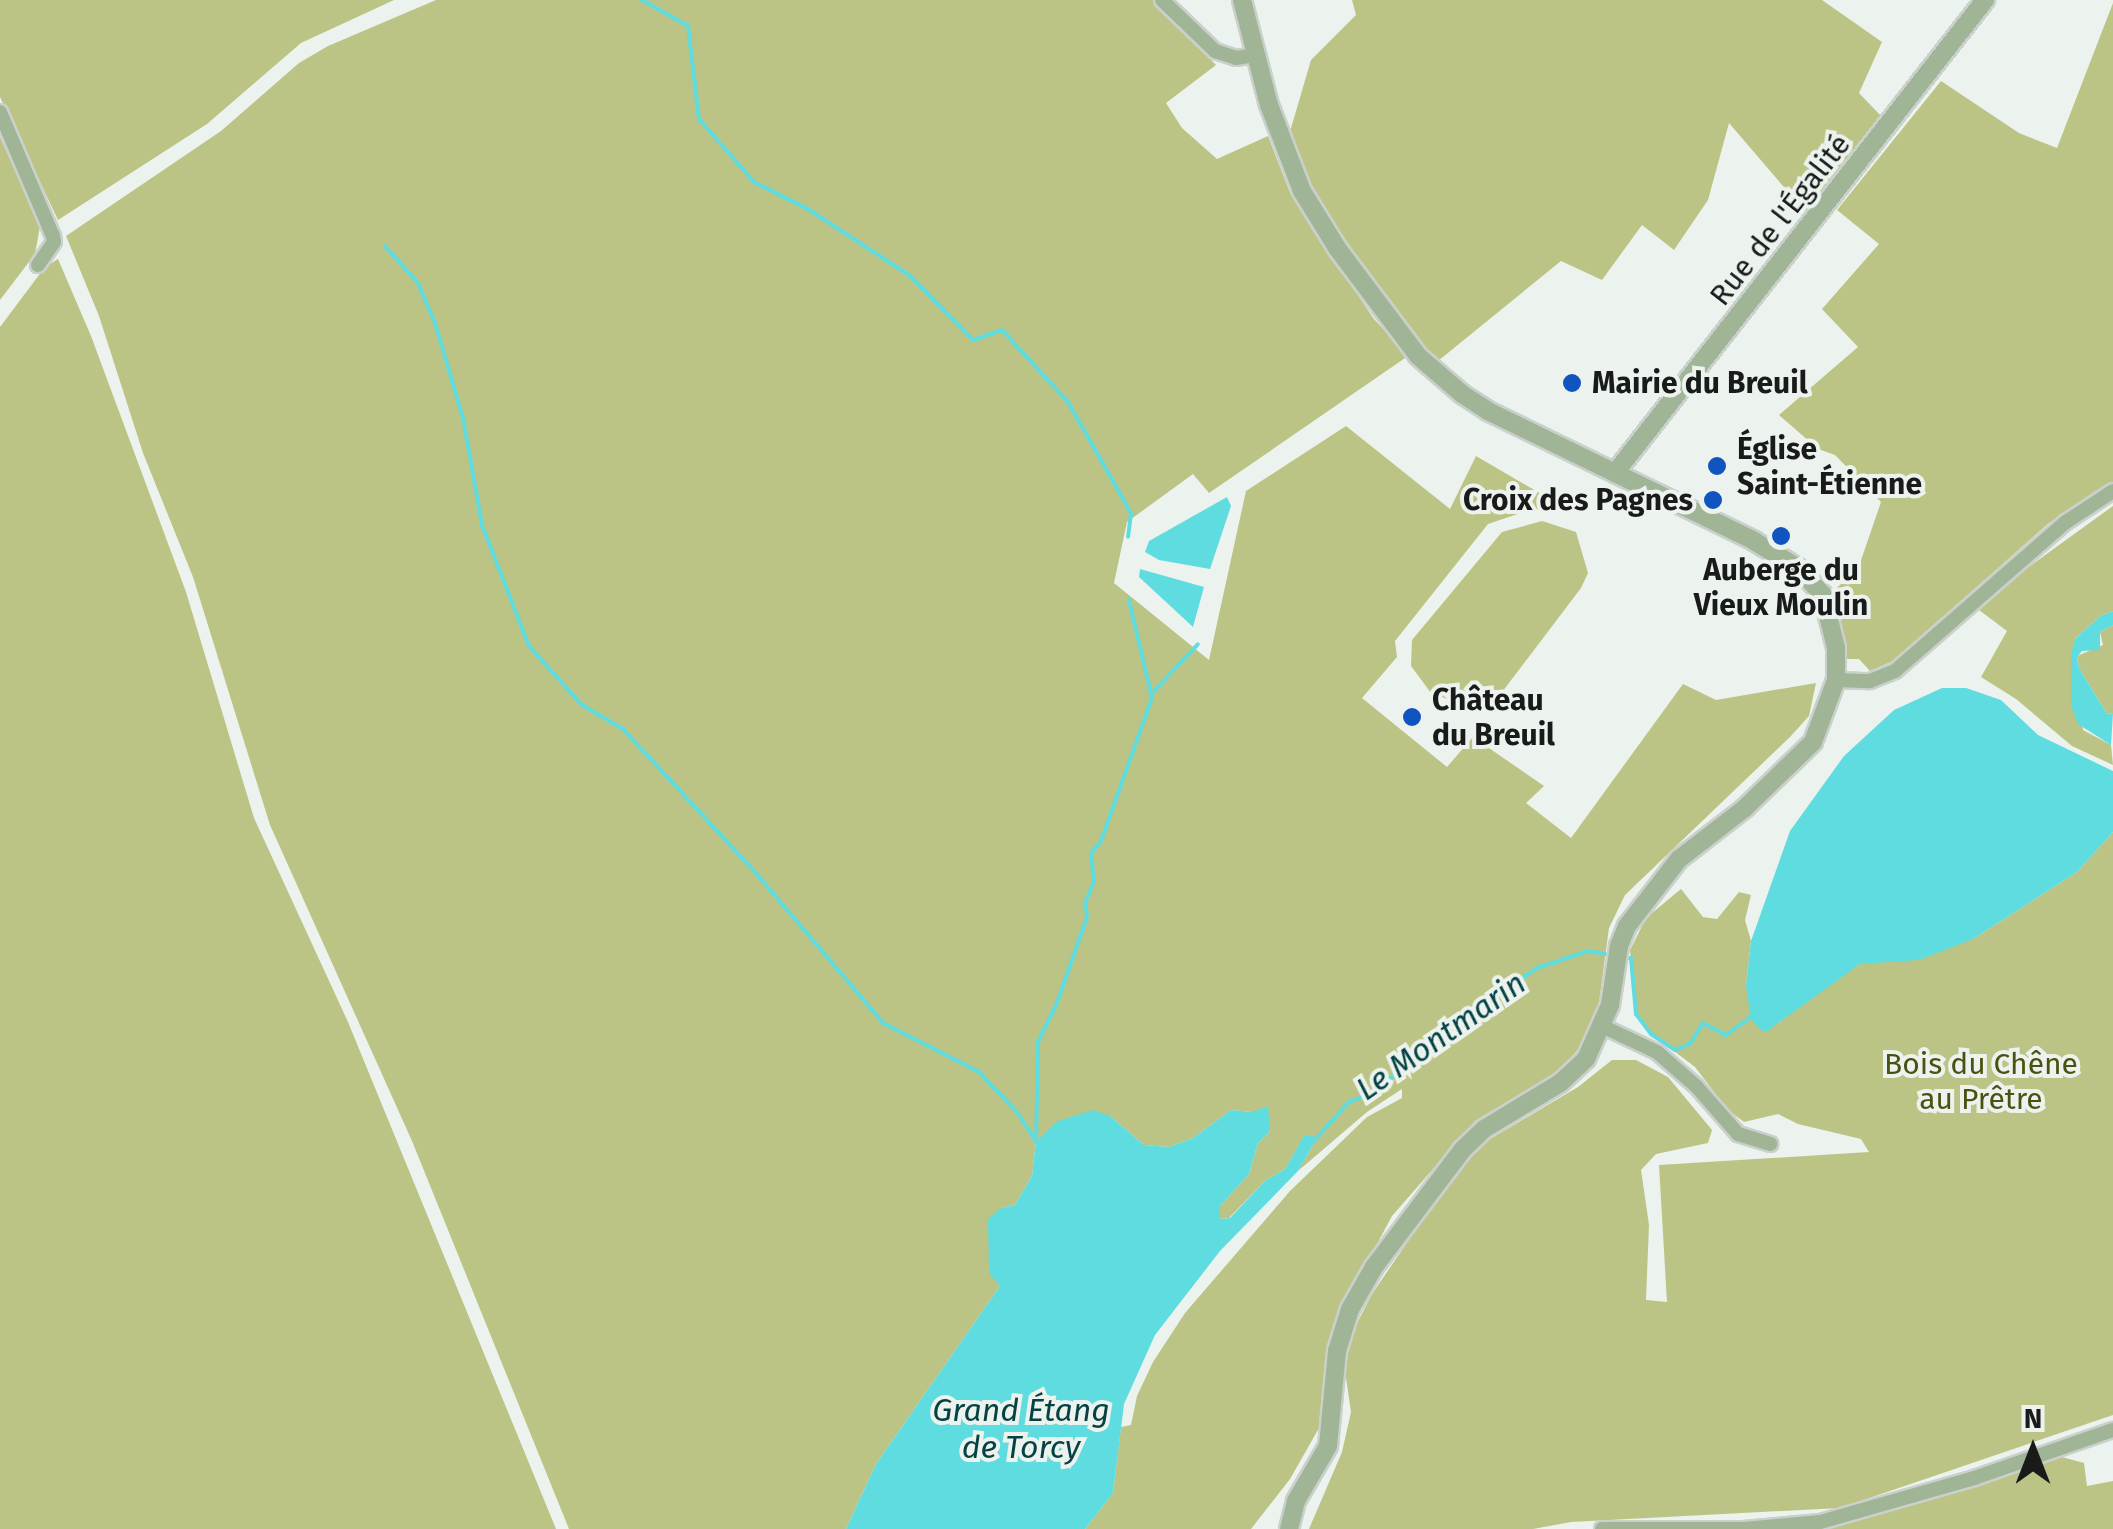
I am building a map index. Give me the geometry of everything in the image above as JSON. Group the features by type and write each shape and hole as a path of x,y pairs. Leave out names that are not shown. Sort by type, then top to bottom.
{"street":[{"path":"1162,0 1215,51 1236,58 1256,55"},
{"path":"1242,0 1279,135 1302,190 1337,248 1418,356 1462,394 1488,410 1754,541 1812,581 1830,613 1836,680 1813,742 1745,808 1679,859 1648,894 1618,954 1604,1027 1575,1071 1484,1129 1462,1150 1374,1266 1350,1309 1337,1351 1328,1446 1296,1501 1289,1529"},
{"name":"Rue de l'Égalité","path":"1614,473 1985,0"},
{"path":"0,112 54,236 38,265"},
{"path":"1836,680 1870,681 1895,671 2054,532 2113,491"},
{"path":"1604,1027 1657,1052 1696,1086 1738,1134 1770,1144"},
{"path":"1602,1529 1744,1529 1820,1522 2113,1430"}],"green space":[{"path":"0,0 394,0 301,43 207,124 58,220 0,97"},
{"path":"436,0 1154,0 1216,65 1166,103 1182,128 1217,159 1268,136 1291,195 1374,319 1408,356 1209,493 1193,474 1127,522 1114,583 1209,660 1246,491 1346,426 1450,509 1476,456 1572,512 1533,509 1488,524 1395,641 1397,657 1362,698 1447,767 1473,737 1544,786 1526,803 1571,838 1683,684 1716,700 1816,683 1809,716 1625,895 1609,928 1599,1003 1579,1048 1561,1070 1475,1121 1392,1216 1337,1319 1325,1358 1323,1421 1290,1479 1251,1529 1085,1529 1113,1493 1121,1427 1131,1425 1137,1396 1153,1362 1185,1313 1290,1191 1367,1117 1402,1098 1402,1089 1367,1112 1298,1171 1313,1145 1304,1137 1285,1169 1266,1180 1229,1218 1220,1219 1220,1206 1249,1174 1258,1143 1270,1131 1252,1112 1231,1110 1193,1138 1169,1147 1144,1145 1110,1116 1036,1141 1032,1176 1015,1205 1001,1208 1000,1286 876,1464 846,1529 569,1529 412,1141 270,825 193,577 143,453 99,316 66,236 221,131 299,63 328,46"},
{"path":"1352,0 1822,0 1882,42 1859,93 1882,117 1807,214 1729,123 1708,200 1674,250 1642,225 1602,280 1561,261 1438,361 1395,315 1336,229 1309,186 1289,135 1311,60 1356,15"},
{"path":"2113,3 2113,482 2049,523 1893,661 1870,671 1859,659 1846,659 1832,592 1858,569 1881,502 1835,455 1818,449 1779,415 1858,347 1822,309 1879,244 1837,210 1941,81 2019,133 2057,148"},
{"path":"0,137 40,226 35,254 0,300"},
{"path":"58,259 91,336 186,592 254,818 348,1022 556,1529 0,1529 0,327 45,267"},
{"path":"2113,506 2113,611 2100,616 2075,639 2083,730 2111,745 2113,765 2072,746 2016,699 1981,677 2007,631 1979,610 2019,574"},
{"path":"1542,521 1576,532 1588,573 1581,588 1490,708 1464,705 1431,693 1411,666 1412,640 1502,532"},
{"path":"2113,625 2113,713 2107,714 2079,668 2077,656 2103,645 2100,632"},
{"name":"Bois du Chêne au Prêtre","path":"2113,832 2113,1415 1840,1508 1571,1522 1533,1529 1309,1529 1342,1452 1351,1412 1344,1364 1351,1335 1372,1294 1459,1166 1485,1142 1578,1087 1612,1060 1636,1060 1668,1077 1712,1130 1708,1143 1656,1154 1641,1170 1649,1225 1646,1300 1667,1302 1659,1165 1869,1152 1861,1139 1798,1124 1778,1114 1744,1122 1727,1109 1695,1067 1645,1029 1634,1005 1630,950 1646,918 1681,889 1703,917 1717,919 1739,892 1751,895 1745,920 1751,941 1746,986 1779,1023 1798,1004 1860,964 1973,939 2077,872"},
{"path":"2062,1457 2084,1463 2087,1486 2113,1481 2113,1529 1824,1529"}],"water":[{"path":"1227,497 1231,506 1210,569 1159,560 1145,552 1149,541"},
{"path":"1140,569 1204,587 1193,627 1139,577"},
{"path":"2113,611 2113,625 2100,632 2100,650 2082,651 2077,657 2079,668 2107,714 2113,713 2111,745 2078,724 2071,705 2071,655 2075,639 2100,616"},
{"path":"1942,688 1966,688 2001,700 2038,735 2113,771 2113,832 2077,872 1973,939 1919,960 1860,964 1766,1032 1761,1030 1751,1019 1746,986 1751,941 1790,831 1844,756 1894,710"},
{"name":"Grand Étang de Torcy","path":"1268,1106 1270,1131 1258,1143 1249,1174 1220,1206 1220,1219 1230,1218 1266,1180 1285,1169 1304,1136 1314,1136 1313,1145 1298,1171 1220,1251 1155,1335 1124,1404 1113,1493 1085,1529 846,1529 876,1464 1000,1286 989,1273 988,1219 1001,1208 1015,1205 1032,1176 1036,1141 1058,1121 1093,1110 1110,1116 1144,1145 1169,1147 1193,1138 1231,1110 1252,1112"}],"waterway":[{"path":"642,0 688,26 699,119 754,182 808,209 909,275 973,340 1002,330 1068,402 1131,513 1128,537"},
{"path":"385,246 418,283 435,323 463,418 482,525 529,646 582,705 623,729 755,872 883,1023 979,1072 1017,1112 1037,1143"},
{"path":"1036,1141 1038,1042 1057,1003 1087,917 1085,903 1094,882 1091,853 1101,841 1152,698 1129,600"},
{"path":"1154,691 1198,644"},
{"name":"Le Montmarin","path":"1312,1143 1349,1102 1373,1093 1443,1033 1537,968 1588,951 1611,955"},
{"name":"Le Montmarin","path":"1625,958 1631,958 1636,1014 1651,1034 1675,1050 1690,1044 1703,1023 1726,1035 1752,1016"}],"place":[{"name":"Mairie du Breuil","path":"1572,383"},
{"name":"Église Saint-Étienne","path":"1717,466"},
{"name":"Croix des Pagnes","path":"1713,500"},
{"name":"Auberge du Vieux Moulin","path":"1781,536"},
{"name":"Château du Breuil","path":"1412,717"}]}
